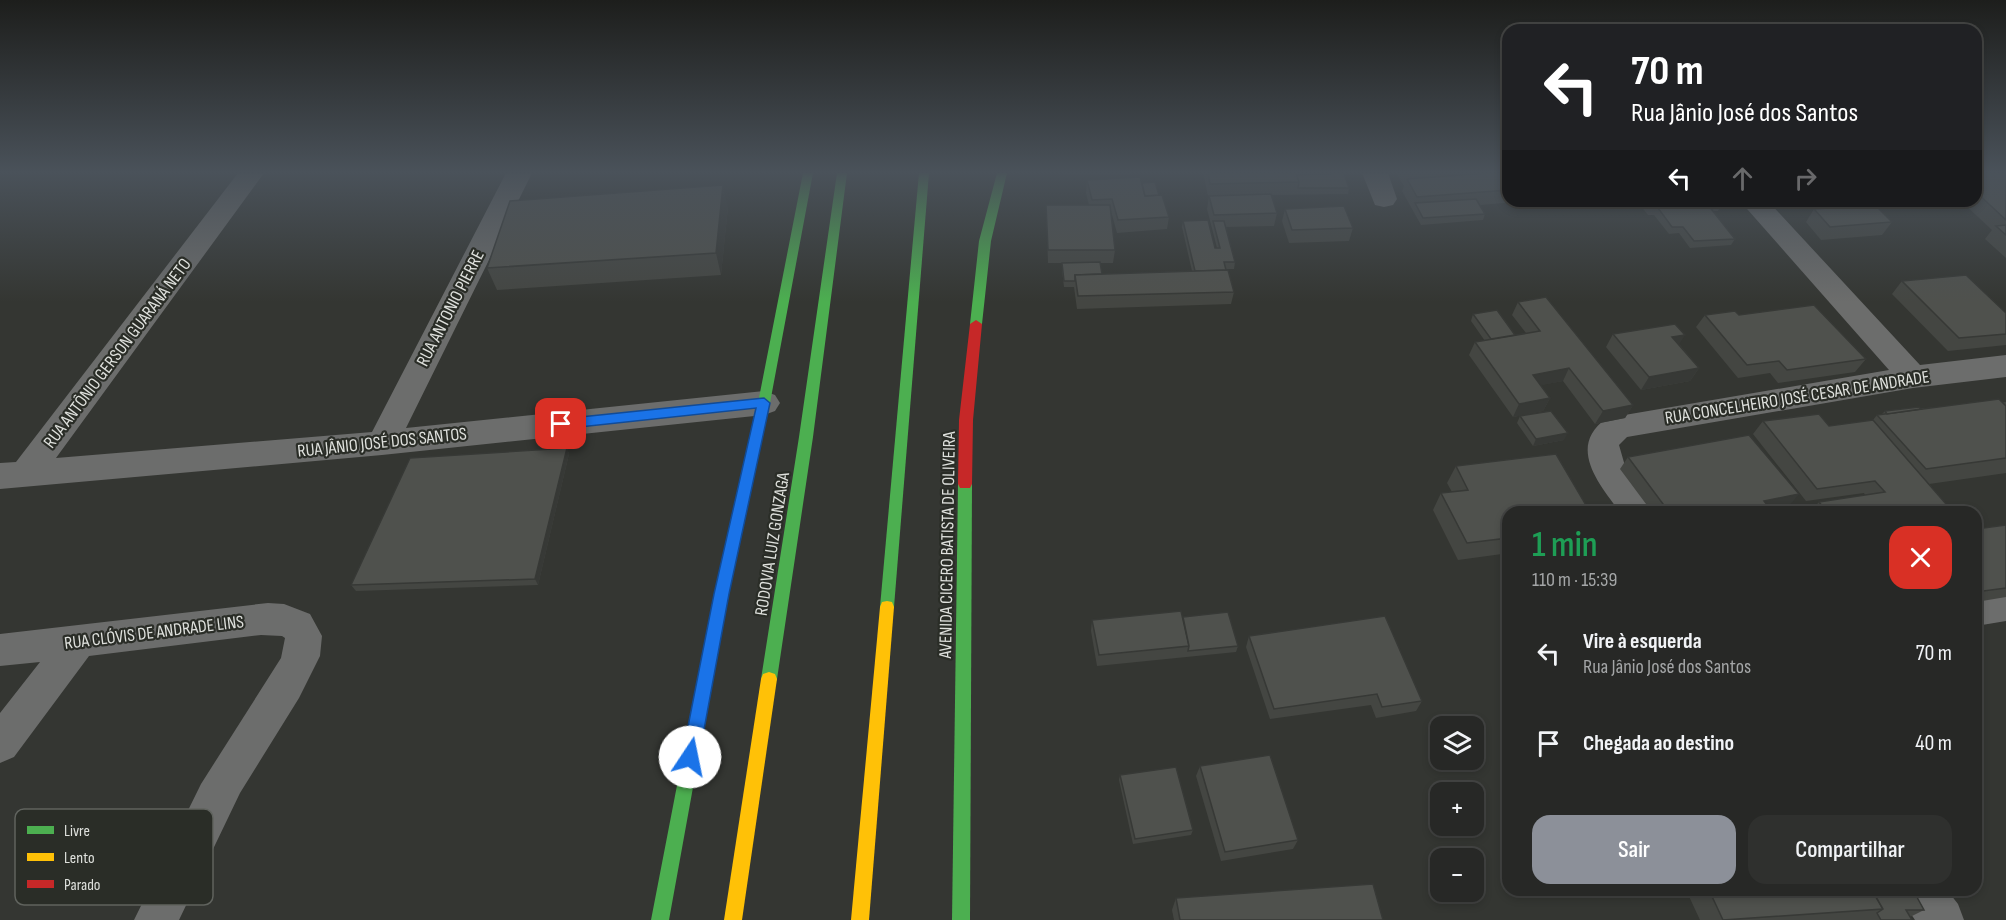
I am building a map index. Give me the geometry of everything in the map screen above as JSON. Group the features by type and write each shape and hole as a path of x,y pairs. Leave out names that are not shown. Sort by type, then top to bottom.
{"main road":[{"path":"660,920 721,594 764,403 800,216"},
{"name":"RODOVIA LUIZ GONZAGA","path":"733,920 806,437 836,216"},
{"path":"860,920 920,216"},
{"name":"AVENIDA CICERO BATISTA DE OLIVEIRA","path":"961,920 966,420 986,241 992,216"}],"street":[{"name":"RUA ANTÔNIO GERSON GUARANÁ NETO","path":"13,476 217,216"},
{"name":"RUA ANTONIO PIERRE","path":"382,443 497,216"},
{"path":"1767,216 1913,377"},
{"name":"RUA CONCELHEIRO JOSÉ CESAR DE ANDRADE","path":"1636,506 1606,465 1602,449 1606,436 1617,426 1913,377 2006,366"},
{"name":"RUA JÂNIO JOSÉ DOS SANTOS","path":"13,476 382,443 764,403"},
{"path":"1982,610 2006,605"},
{"name":"RUA CLÓVIS DE ANDRADE LINS","path":"0,650 261,618 284,618 296,624 303,632 304,645 297,666 236,761 212,809"},
{"path":"0,744 77,642"},
{"path":"1924,896 1942,920"},
{"name":"RUA CLÓVIS DE ANDRADE LINS","path":"156,920 164,905"}],"building":[{"path":"505,216 720,216 716,253 487,268"},
{"path":"1046,216 1111,216 1115,250 1048,250"},
{"path":"1117,216 1169,217 1118,220"},
{"path":"1287,216 1348,216 1353,228 1292,230"},
{"path":"1422,216 1455,216 1423,218"},
{"path":"1664,216 1717,216 1735,239 1694,241 1683,227 1672,227"},
{"path":"1820,216 1886,216 1892,222 1830,227"},
{"path":"1208,220 1215,248 1220,248 1213,221 1224,221 1235,262 1224,262 1226,270 1195,271 1183,221"},
{"path":"2006,225 2006,235 1996,226"},
{"path":"1100,262 1102,274 1075,275 1075,281 1064,281 1062,263"},
{"path":"1228,270 1234,292 1078,296 1075,275"},
{"path":"1966,275 2006,313 2006,334 1959,338 1902,281"},
{"path":"1546,297 1633,405 1603,411 1569,368 1533,375 1550,398 1519,404 1475,342 1540,331 1518,302"},
{"path":"1814,305 1866,359 1787,370 1779,361 1747,365 1705,315 1735,311 1739,315"},
{"path":"1497,310 1515,335 1491,339 1473,314"},
{"path":"1675,324 1685,335 1672,337 1699,368 1649,377 1613,334"},
{"path":"1999,399 2006,406 2006,458 1926,469 1877,415"},
{"path":"1919,407 1921,409 1887,414 1885,411"},
{"path":"1551,411 1568,433 1536,439 1520,416"},
{"path":"1819,414 1829,426 1873,420 1948,506 1822,506 1819,502 1885,492 1875,481 1817,489 1763,421"},
{"path":"1749,435 1799,494 1764,501 1768,506 1665,506 1628,457"},
{"path":"567,448 535,579 351,585 410,458"},
{"path":"1556,454 1586,506 1502,506 1502,539 1467,543 1441,493 1468,490 1456,466"},
{"path":"2006,525 2006,588 1982,591 1982,528"},
{"path":"1181,611 1189,646 1099,655 1092,620"},
{"path":"1228,612 1238,646 1188,651 1183,617"},
{"path":"1385,616 1422,701 1382,707 1377,694 1274,709 1249,636"},
{"path":"1270,755 1298,840 1225,852 1200,766"},
{"path":"1176,767 1193,830 1135,839 1120,775"},
{"path":"1373,884 1383,920 1180,920 1176,898"},
{"path":"1712,896 1875,896 1883,909 1723,920"},
{"path":"1875,896 1916,896 1924,910 1906,910 1912,920 1881,920 1877,913 1883,909"}],"traffic: fast":[{"path":"660,920 721,594 764,403 800,216"},
{"path":"769,679 806,437 836,216"},
{"path":"887,607 920,216"},
{"path":"976,324 985,241 991,216"},
{"path":"961,920 965,484"}],"traffic: slow":[{"path":"860,920 887,607"},
{"path":"733,920 769,679"}],"traffic: jam":[{"path":"965,484 966,420 976,324"}],"route":[{"path":"561,424 764,403 721,594 690,757"}]}
